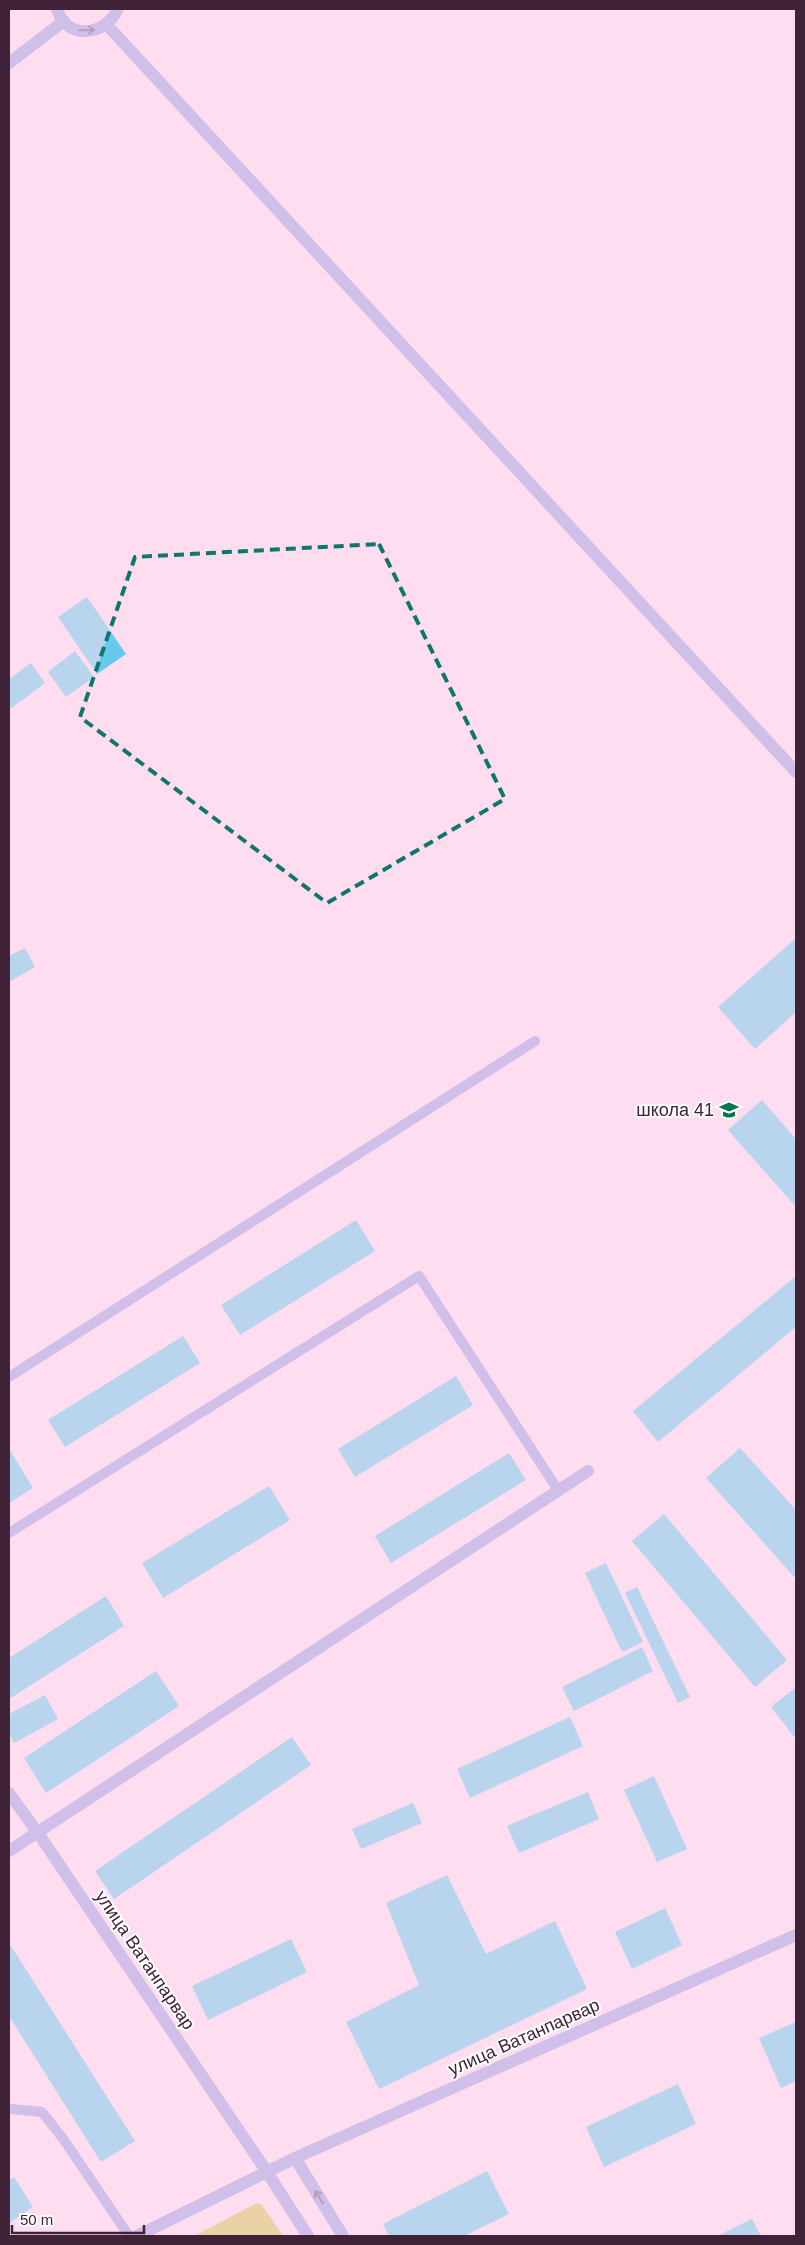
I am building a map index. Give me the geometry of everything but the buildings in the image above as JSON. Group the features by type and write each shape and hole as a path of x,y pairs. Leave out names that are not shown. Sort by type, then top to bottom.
{"street":[{"path":"58,9 64,21 71,27 90,32 107,25 118,9"},
{"path":"9,63 64,21"},
{"path":"107,25 796,772"},
{"path":"9,1851 588,1471"},
{"name":"улица Ватанпарвар","path":"9,1793 267,2172"},
{"name":"улица Ватанпарвар","path":"137,2236 295,2158 796,1935"},
{"path":"295,2158 343,2236"},
{"path":"267,2172 308,2236"}],"lane":[{"path":"9,1377 536,1041"},
{"path":"9,1533 419,1276 558,1490"},
{"path":"9,2108 42,2112 64,2140 129,2236"}],"highlighted area":[{"path":"379,544 505,799 327,903 80,717 135,557"}],"shaded area":[{"path":"257,2203 262,2205 283,2236 194,2236"}],"place":[{"name":"школа 41","path":"729,1110"}]}
